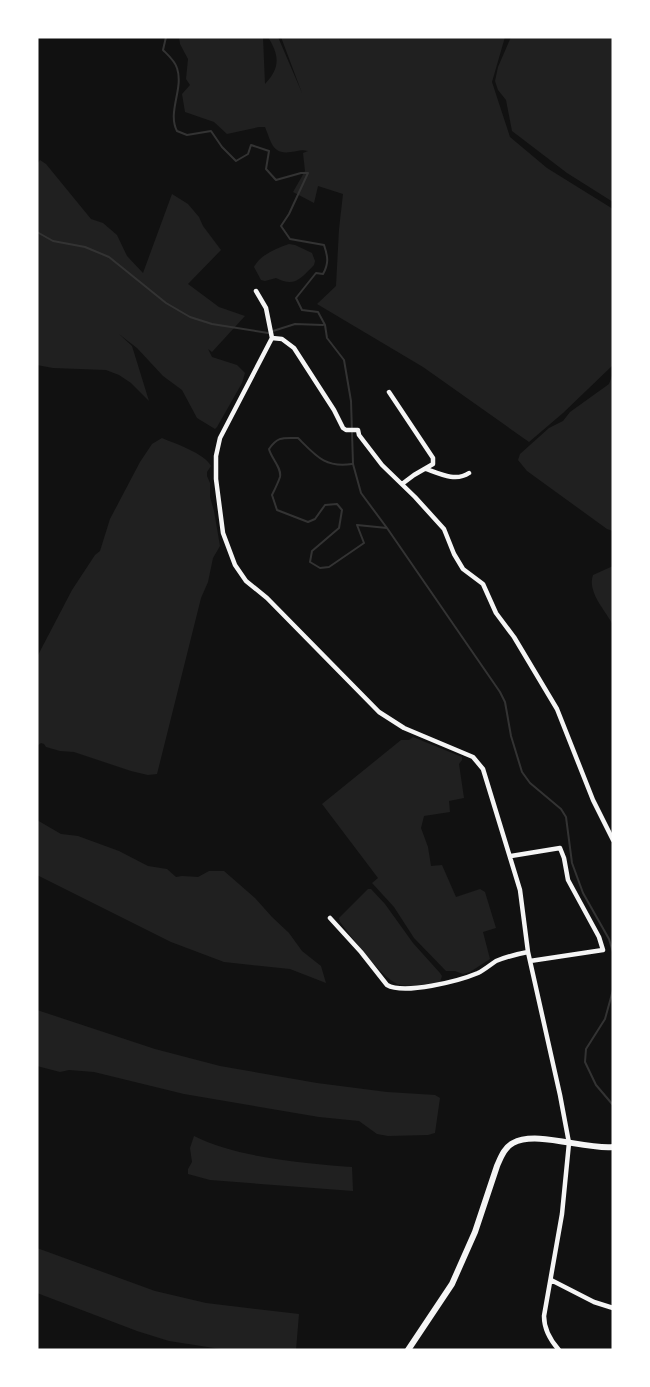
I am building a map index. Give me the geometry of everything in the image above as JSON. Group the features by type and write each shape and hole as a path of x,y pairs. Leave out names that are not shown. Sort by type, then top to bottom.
{"main road":[{"path":"408,1350 452,1284 475,1232 497,1166 504,1152 513,1143 527,1139 613,1147"}],"street":[{"path":"256,291 266,308 272,338 220,438 216,456 216,479 223,533 235,565 246,581 267,598 379,712 404,728 473,757 483,769 520,890 528,952 569,1143 562,1213 544,1322 550,1338 559,1350"},
{"path":"272,338 282,340 294,348 346,430 358,430 382,465 444,529 463,569 483,584 496,613 514,637 557,709 593,800 613,840"},
{"path":"389,391 433,458 433,464 402,484"},
{"path":"426,469 454,477 463,477 469,472"},
{"path":"511,856 560,848 565,858 568,880 599,937 603,950 530,961"},
{"path":"330,918 393,989 455,981 480,972 494,962 528,952"},
{"path":"551,1280 594,1302 613,1308"}],"shaded area":[{"path":"179,37 263,37 265,84 274,72 277,61 268,37 278,37 302,93 281,37 505,37 492,82 510,137 547,168 613,209 613,365 529,442 423,367 317,304 336,286 343,194 318,186 314,203 293,192 305,171 303,153 308,151 285,152 276,149 265,127 227,134 214,122 185,112 182,94 190,85 186,79 188,59"},
{"path":"511,37 613,37 613,202 567,173 512,131 506,100 495,81"},
{"path":"40,160 91,219 103,223 117,235 127,256 143,273 172,194 188,204 221,250 188,284 219,307 245,316 212,352 208,349 212,357 237,365 245,373 215,429 197,418 182,390 163,376 137,348 119,334 132,346 149,401 131,383 106,370 37,365 37,164"},
{"path":"289,244 312,253 314,265 293,282 276,278 261,280 254,267 256,263 268,253"},
{"path":"613,373 613,531 527,471 518,460 520,454 549,428 563,421 570,412 609,384"},
{"path":"162,438 196,453 211,466 207,476 220,546 213,558 208,582 201,598 157,774 148,775 74,752 46,747 41,743 37,746 37,657 72,590 100,551 110,519 140,462 152,444"},
{"path":"613,566 613,625 598,601 592,581 593,575"},
{"path":"413,737 462,757 459,764 464,798 449,801 450,812 424,816 421,828 431,866 442,865 456,897 480,889 485,892 496,928 483,932 490,959 463,974 446,971 414,938 394,907 372,883 378,878 322,804 401,740"},
{"path":"37,820 61,834 78,836 119,851 148,866 167,869 176,877 198,877 209,871 224,871 255,898 289,933 302,951 321,966 326,983 290,969 224,962 171,942 37,875"},
{"path":"368,889 385,904 413,943 440,973 440,982 411,986 394,982 369,958 340,922 339,918"},
{"path":"37,1010 155,1049 220,1066 317,1083 435,1095 440,1098 435,1133 388,1136 377,1134 359,1121 319,1117 184,1094 94,1072 60,1072 37,1066"},
{"path":"194,1136 230,1150 250,1154 352,1167 353,1191 210,1180 188,1174"},
{"path":"37,1248 155,1291 206,1303 299,1314 296,1350 227,1350 169,1341 37,1293"}],"waterway":[{"path":"166,37 163,50 175,63 179,76 174,116 177,131 187,135 211,131 236,161 248,154 251,145 269,151 266,169 276,180 308,173 281,226 290,239 324,245 327,263 323,274 316,273 296,298 302,310 318,312 325,325 327,338 344,360 351,401 353,464 361,493 500,692 505,702 511,736 522,772 566,817 572,863 583,893 609,939 613,952"},
{"path":"37,232 53,241 85,247 109,257 166,303 190,317 212,324 268,333"},
{"path":"273,331 295,324 323,325"},
{"path":"352,464 328,462 298,438 278,440 269,449 280,474 272,495 277,510 308,522 315,519 325,505 337,504 342,510 339,528 312,551 310,562 320,568 329,567 364,543 357,525 387,528"},
{"path":"613,990 605,1019 586,1049 585,1062 596,1085 613,1105"}]}
